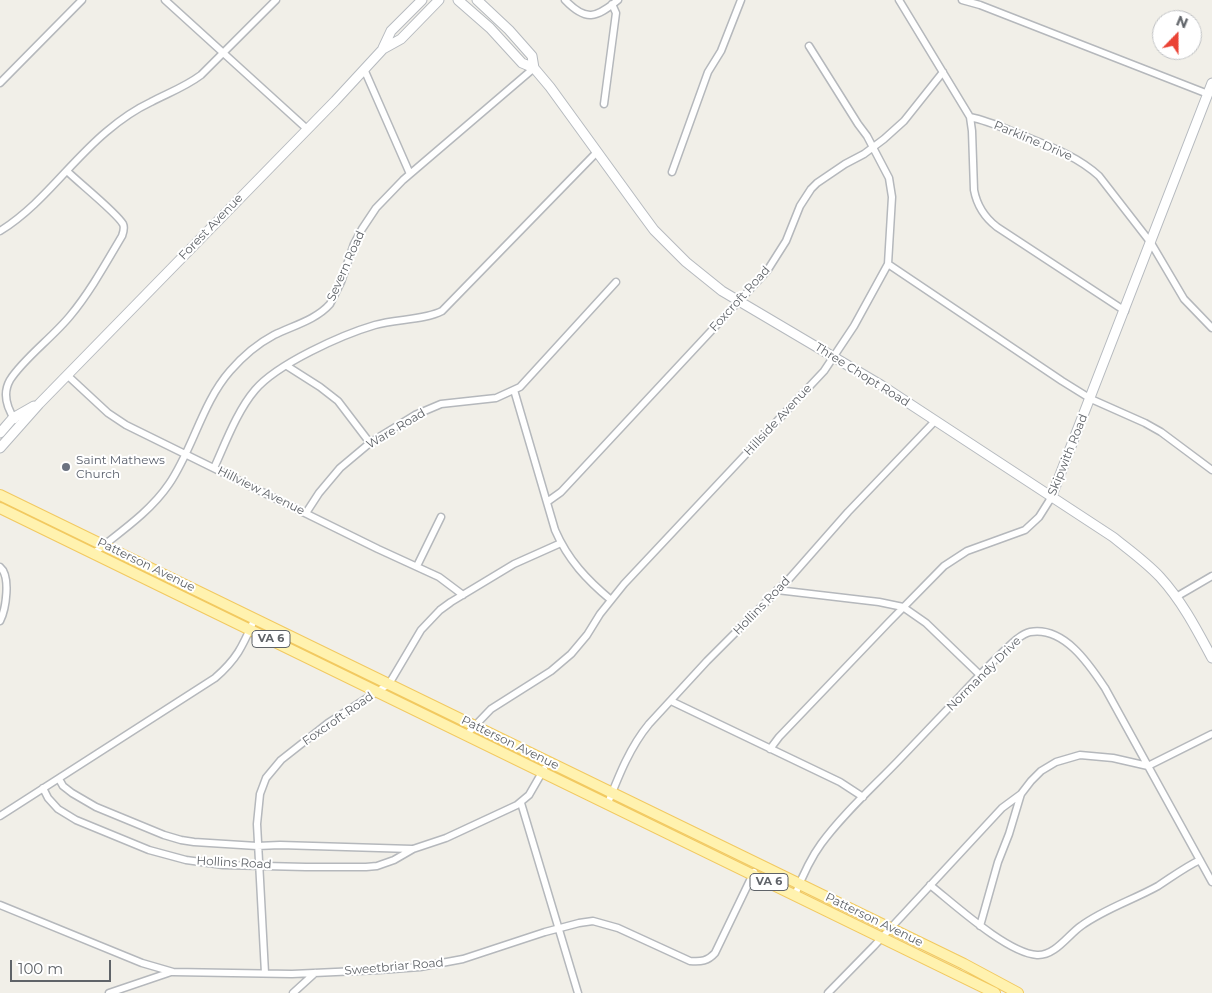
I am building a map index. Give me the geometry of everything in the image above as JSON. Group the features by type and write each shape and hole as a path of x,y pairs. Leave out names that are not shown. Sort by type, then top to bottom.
{"main road":[{"name":"Forest Avenue","path":"383,49 391,31 422,0"},
{"name":"Forest Avenue","path":"0,448 39,404 383,49 401,39 439,0"},
{"name":"Three Chopt Road","path":"458,0 496,34 522,63 534,68 550,87 644,217 669,246 703,277 739,302 834,357 935,421 1113,537 1133,552 1160,578 1176,597 1193,622 1212,658"},
{"name":"Three Chopt Road","path":"477,0 505,26 532,56 534,68"},
{"name":"Skipwith Road","path":"1051,498 1212,83"},
{"name":"Forest Avenue","path":"0,432 13,418 39,404"},
{"name":"Patterson Avenue","path":"0,495 612,792 1018,993"},
{"name":"Patterson Avenue","path":"0,508 882,936 994,993"}],"street":[{"path":"0,84 82,0"},
{"path":"165,0 307,129"},
{"path":"0,231 20,217 104,134 125,116 187,86 202,75 276,0"},
{"path":"565,0 577,11 590,16 604,12 615,2"},
{"path":"672,172 708,72 721,51 741,0"},
{"path":"908,0 899,1 970,117 975,199 982,212 997,227 1124,311"},
{"path":"962,0 980,5 1208,94"},
{"path":"604,104 616,13 615,2"},
{"name":"Hillside Avenue","path":"467,734 491,710 560,664 582,642 600,614 612,600 824,370 859,318 888,264 892,219 892,190 889,178 873,147 809,46"},
{"name":"Severn Road","path":"94,553 148,509 170,483 222,382 243,357 262,342 306,321 320,313 330,304 354,244 366,223 386,196 534,68"},
{"path":"364,69 410,174"},
{"name":"Foxcroft Road","path":"547,502 561,492 767,271 786,241 800,206 811,189 817,183 873,147 904,121 943,72"},
{"name":"Parkline Drive","path":"970,117 989,122 1057,149 1079,161 1099,176 1150,243 1184,299 1212,328"},
{"path":"214,468 250,397 267,378 330,343 375,325 437,314 448,306 597,152"},
{"path":"20,427 8,410 6,390 10,381 81,303 122,236 124,229 123,225 114,215 67,171"},
{"path":"888,264 1030,361 1090,399 1153,427 1212,470"},
{"name":"Ware Road","path":"306,513 329,479 370,443 428,409 450,402 496,398 514,390 527,381 616,282"},
{"path":"287,366 320,387 338,402 370,443"},
{"name":"Hillview Avenue","path":"67,375 114,417 145,435 417,566 439,577 463,594"},
{"path":"514,390 560,543 581,573 612,600"},
{"name":"Hollins Road","path":"608,803 634,743 649,724 935,421"},
{"name":"Skipwith Road","path":"770,749 944,566 955,558 980,546 1025,530 1039,517 1051,498"},
{"path":"417,566 441,517"},
{"name":"Foxcroft Road","path":"265,973 257,846 260,794 266,778 281,760 328,723 389,684 422,630 440,610 514,564 560,543"},
{"path":"0,567 6,574 3,586 5,608 0,621"},
{"path":"1176,597 1212,576"},
{"path":"777,590 879,602 904,607 926,623 980,675"},
{"path":"0,816 215,678 237,656 255,618"},
{"name":"Normandy Drive","path":"795,895 821,844 863,797 980,675 1018,638 1031,632 1044,632 1063,641 1082,657 1105,688 1212,882"},
{"path":"670,701 840,782 863,797"},
{"path":"828,993 1002,808 1020,794 1041,771 1056,762 1074,756 1089,755 1148,766 1212,734"},
{"name":"Hollins Road","path":"43,788 51,802 64,813 86,825 149,850 186,860 306,867 377,866 446,838 521,803 529,794 548,761"},
{"name":"Hollins Road","path":"59,779 63,786 82,800 164,835 194,842 257,846 280,845 413,850"},
{"path":"980,926 1020,794"},
{"path":"521,803 578,993"},
{"path":"930,885 980,926 1013,947 1037,955 1056,948 1083,924 1158,886 1169,877 1200,860"},
{"name":"Sweetbriar Road","path":"0,904 134,960 173,972 315,973 443,964 558,928 593,921 604,923 690,961 705,961 715,953 758,864"},
{"path":"109,993 173,972"},
{"path":"293,993 315,973"},
{"path":"994,993 1001,983"}],"place":[{"name":"Saint Mathews Church","path":"66,467"}]}
